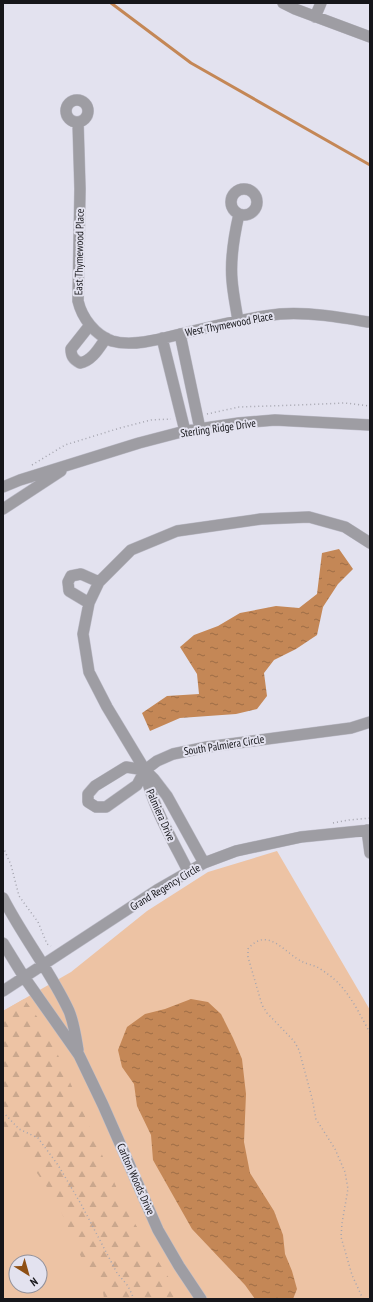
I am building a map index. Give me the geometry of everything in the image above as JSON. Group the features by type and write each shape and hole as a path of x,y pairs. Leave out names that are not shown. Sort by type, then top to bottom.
{"street":[{"path":"283,3 315,17 370,37"},
{"path":"315,17 321,3"},
{"name":"East Thymewood Place","path":"78,122 80,189 78,301 80,311 90,325 106,338 123,343 135,343 162,338"},
{"path":"238,321 231,267 235,231 239,214"},
{"name":"West Thymewood Place","path":"162,338 238,321 282,314 335,316 369,321"},
{"path":"90,325 71,348 71,356 74,360 80,364 90,360 106,338"},
{"path":"180,334 200,429"},
{"path":"162,338 185,431"},
{"name":"Sterling Ridge Drive","path":"3,487 20,480 139,443 185,431 239,423 275,420 370,425"},
{"name":"Sterling Ridge Drive","path":"3,509 70,465"},
{"path":"144,770 107,707 89,672 83,634 90,603 100,582 131,550 177,531 261,519 309,517 345,527 370,543"},
{"path":"90,603 69,591 68,582 72,576 81,574 100,582"},
{"name":"South Palmiera Circle","path":"144,770 157,761 173,754 207,747 351,728 370,722"},
{"path":"126,767 144,770 137,785 106,807 96,807 88,802 88,794 95,786 126,767"},
{"name":"Palmiera Drive","path":"144,770 167,796 204,863"},
{"name":"Palmiera Drive","path":"144,770 154,802 188,871"},
{"path":"368,830 370,853"},
{"name":"Grand Regency Circle","path":"3,991 144,898 204,863 236,851 301,837 368,830"},
{"name":"Carlton Woods Drive","path":"3,898 15,921 70,1013 79,1055"},
{"name":"Carlton Woods Drive","path":"3,943 24,977 79,1055 158,1230 178,1266 201,1299"}],"path":[{"path":"328,824 370,818"},
{"path":"3,847 11,865 19,896 38,922 47,944 52,947"},
{"path":"363,1299 352,1275 341,1237 348,1189 345,1172 335,1149 316,1119 306,1070 299,1050 294,1041 267,1013 262,1005 248,957 248,949 253,943 270,940 282,947 301,962 318,968 339,983 360,1014 370,1033"},
{"path":"3,1112 19,1129 38,1138 58,1165 82,1204 116,1273 128,1286 134,1299"}],"green space":[{"path":"277,851 370,1010 370,1299 3,1299 3,1011 71,972 147,911 208,872"},
{"path":"24,999 47,1030 126,1209 166,1274 186,1299 104,1299 102,1284 85,1266 56,1200 3,1125 3,1011"}],"water":[{"path":"339,549 353,569 338,584 323,607 317,635 296,649 274,660 264,673 267,696 257,709 236,714 180,718 150,731 142,713 167,696 199,694 197,674 180,647 194,635 218,626 240,613 276,606 299,608 317,594 322,553"},
{"path":"191,999 208,1002 221,1014 242,1059 246,1094 244,1142 250,1173 274,1211 283,1235 285,1254 297,1289 293,1299 255,1299 245,1285 192,1229 153,1160 151,1135 137,1106 134,1084 122,1067 118,1050 127,1027 145,1014 165,1009"}],"waterway":[{"path":"111,3 191,63 370,165"}]}
